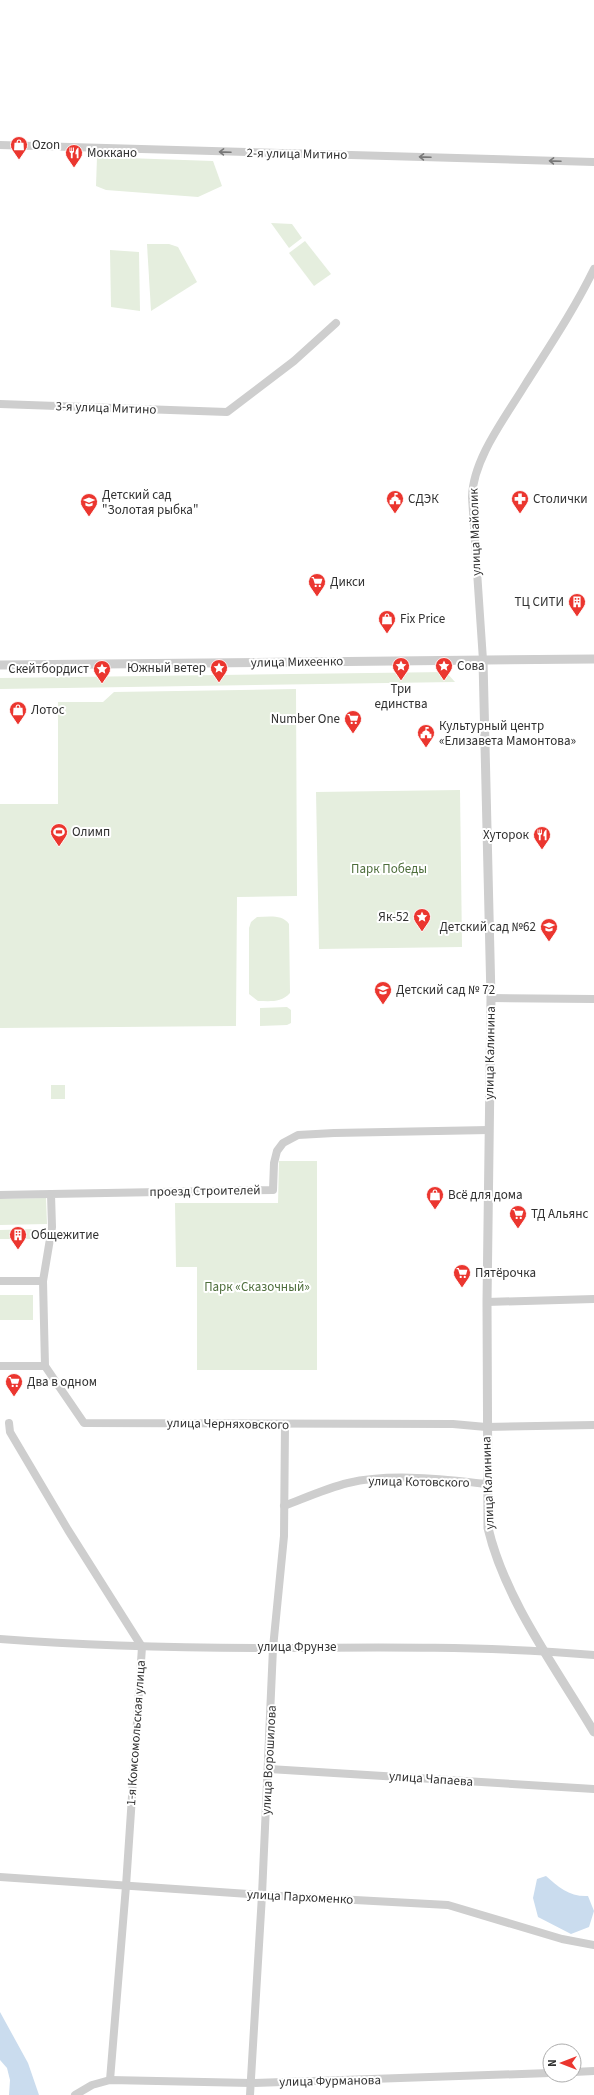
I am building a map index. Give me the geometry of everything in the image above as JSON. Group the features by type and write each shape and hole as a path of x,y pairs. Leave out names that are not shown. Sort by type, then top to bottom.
{"street":[{"name":"2-я улица Митино","path":"0,145 594,162"},
{"name":"улица Майолик","path":"483,660 472,485 475,474 500,425 578,302 594,270"},
{"name":"3-я улица Митино","path":"0,404 227,412 232,410 294,361 336,323"},
{"name":"улица Михеенко","path":"0,666 594,659"},
{"name":"улица Калинина","path":"483,660 490,998 486,1426 488,1528 497,1562 516,1602 594,1732"},
{"path":"490,998 594,999"},
{"name":"проезд Строителей","path":"51,1194 273,1190 274,1163 277,1151 283,1143 298,1136 334,1133 489,1130"},
{"path":"0,1195 51,1194 52,1227 43,1281 44,1366 0,1366"},
{"path":"0,1281 43,1281"},
{"path":"487,1302 594,1299"},
{"name":"улица Черняховского","path":"44,1366 84,1423 285,1425 453,1424 486,1426 594,1425"},
{"name":"1-я Комсомольская улица","path":"9,1423 10,1432 68,1530 142,1646 126,1886 110,2080"},
{"name":"улица Ворошилова","path":"250,2095 269,1769 274,1648 284,1536 285,1425"},
{"name":"улица Котовского","path":"284,1506 348,1483 378,1479 445,1479 486,1484"},
{"name":"улица Фрунзе","path":"0,1640 142,1646 274,1648 389,1647 545,1651 594,1655"},
{"name":"улица Чапаева","path":"269,1769 594,1789"},
{"name":"улица Пархоменко","path":"0,1877 262,1895 448,1905 562,1939 594,1945"},
{"path":"582,2072 594,2071"},
{"name":"улица Фурманова","path":"76,2095 92,2085 110,2080 251,2083 542,2073"}],"green space":[{"path":"97,157 213,161 222,186 198,197 106,190 96,186"},
{"path":"271,223 292,224 302,238 289,248"},
{"path":"305,241 331,274 314,286 289,253"},
{"path":"147,244 169,244 178,247 197,282 151,311"},
{"path":"110,250 139,252 140,311 111,307"},
{"path":"446,672 455,682 0,689 0,678"},
{"path":"296,689 297,896 237,897 236,1026 0,1028 0,804 58,804 58,702 103,702 114,692"},
{"name":"Парк Победы","path":"460,790 462,947 319,949 316,792"},
{"path":"257,917 279,917 289,924 290,993 279,1000 258,1001 249,994 249,928 251,922"},
{"path":"287,1007 291,1010 291,1023 287,1025 260,1026 260,1008"},
{"path":"51,1085 65,1085 65,1099 51,1099"},
{"name":"Парк «Сказочный»","path":"279,1161 317,1161 317,1370 197,1370 197,1267 176,1267 175,1203 278,1203"},
{"path":"46,1198 47,1224 0,1225 0,1199"},
{"path":"36,1229 36,1239 0,1239 0,1230"},
{"path":"0,1295 33,1295 33,1320 0,1320"}],"water":[{"path":"546,1876 570,1893 588,1896 594,1911 589,1927 571,1934 538,1917 533,1898 537,1879"},
{"path":"0,2012 28,2063 39,2095 9,2095 10,2080 7,2068 0,2060"}],"place":[{"name":"Ozon","path":"19,160"},
{"name":"Моккано","path":"74,168"},
{"name":"СДЭК","path":"395,514"},
{"name":"Столички","path":"520,514"},
{"name":"Детский сад \"Золотая рыбка\"","path":"89,517"},
{"name":"Дикси","path":"317,597"},
{"name":"ТЦ СИТИ","path":"577,617"},
{"name":"Fix Price","path":"387,634"},
{"name":"Три единства","path":"401,681"},
{"name":"Сова","path":"444,681"},
{"name":"Южный ветер","path":"219,683"},
{"name":"Скейтбордист","path":"102,684"},
{"name":"Лотос","path":"18,725"},
{"name":"Number One","path":"353,734"},
{"name":"Культурный центр «Елизавета Мамонтова»","path":"426,748"},
{"name":"Олимп","path":"59,847"},
{"name":"Хуторок","path":"542,850"},
{"name":"Як-52","path":"422,932"},
{"name":"Детский сад №62","path":"549,942"},
{"name":"Детский сад № 72","path":"383,1005"},
{"name":"Всё для дома","path":"435,1210"},
{"name":"ТД Альянс","path":"518,1229"},
{"name":"Общежитие","path":"18,1250"},
{"name":"Пятёрочка","path":"462,1288"},
{"name":"Два в одном","path":"14,1397"}]}
